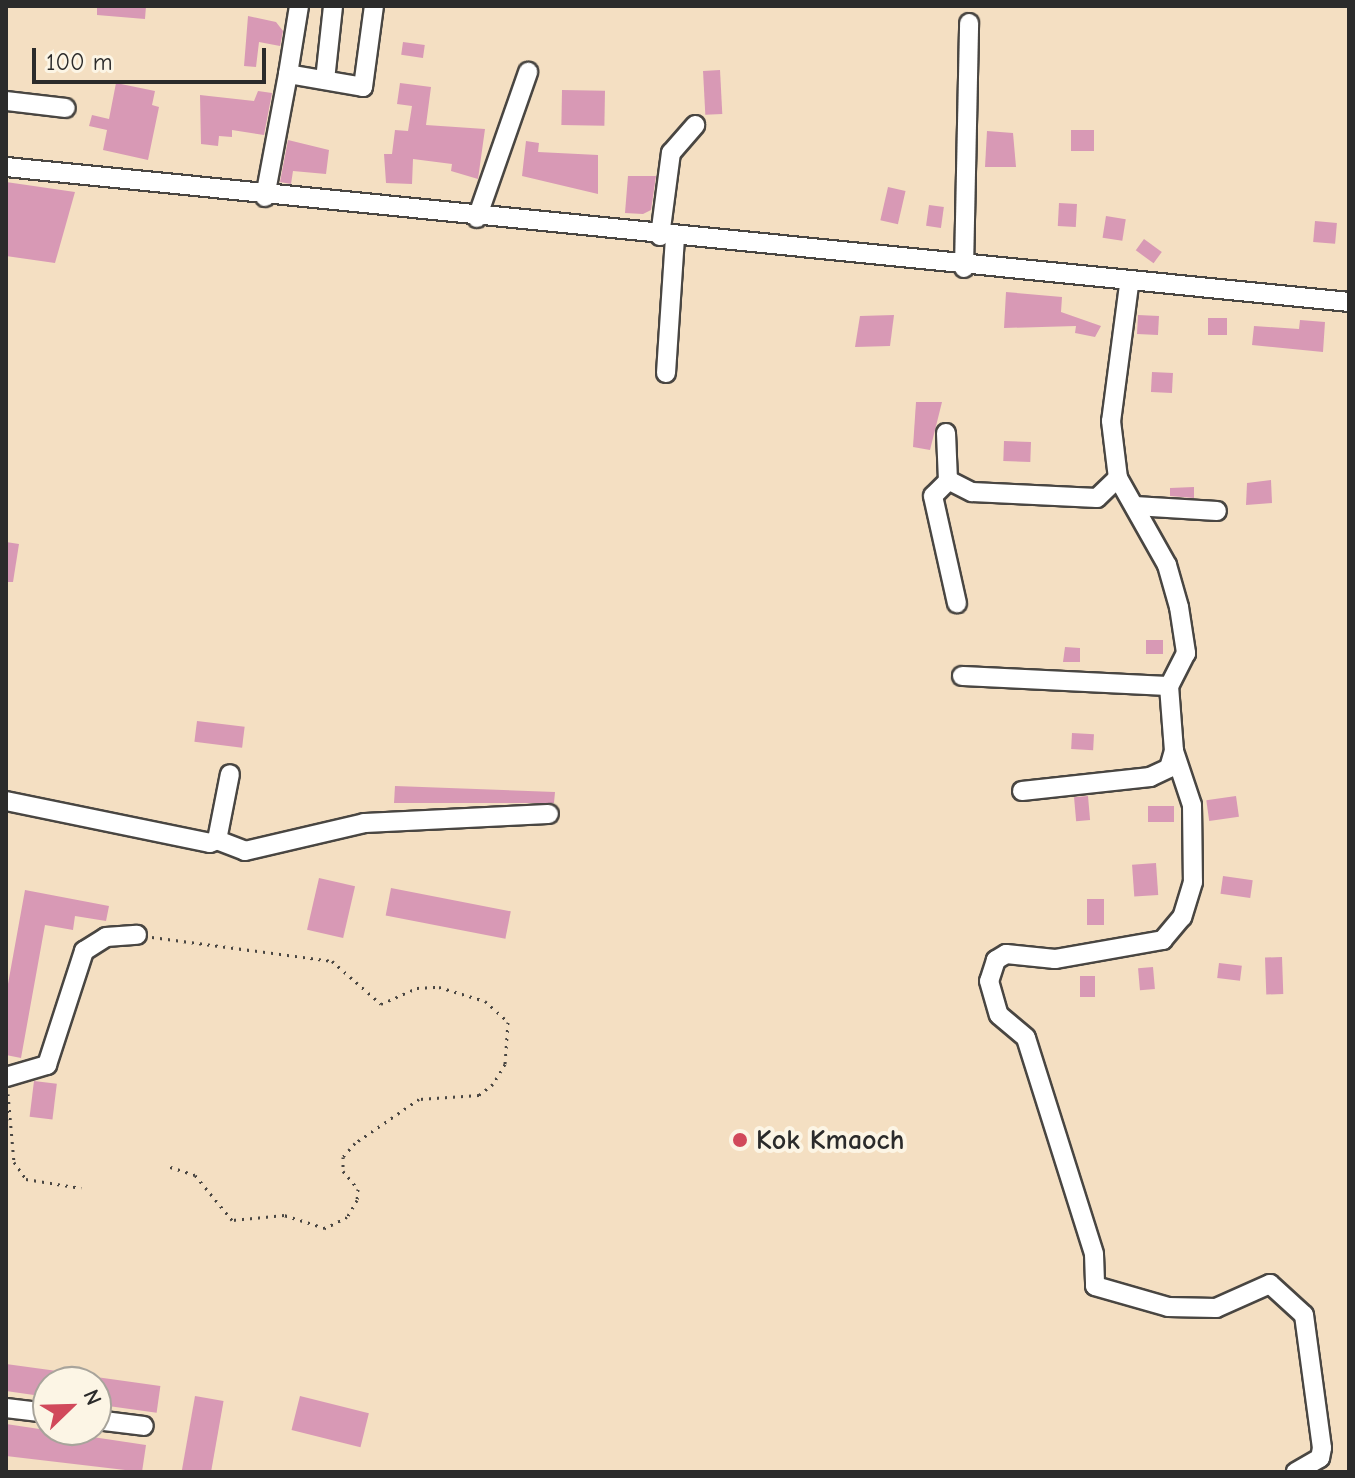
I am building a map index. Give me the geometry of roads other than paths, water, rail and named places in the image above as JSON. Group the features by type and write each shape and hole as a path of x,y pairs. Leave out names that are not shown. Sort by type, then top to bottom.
{"street":[{"path":"265,197 299,6"},
{"path":"325,80 333,6"},
{"path":"288,74 363,87 374,6"},
{"path":"964,268 969,23"},
{"path":"477,218 528,72"},
{"path":"6,101 66,108"},
{"path":"666,373 671,153 695,125"},
{"path":"6,167 265,197 1129,285 1349,302"},
{"path":"1022,791 1150,777 1169,768 1174,751 1169,686 1186,653 1179,607 1167,565 1118,478 1111,421 1129,285"},
{"path":"946,433 948,481 933,496 957,603"},
{"path":"948,481 972,492 1079,498 1110,493 1118,478"},
{"path":"1135,506 1217,511"},
{"path":"962,676 1169,686"},
{"path":"1174,751 1188,777 1195,843 1182,917 1163,940 1055,959 1006,954 991,969 992,1002 1026,1038 1094,1254 1095,1286 1168,1307 1216,1308 1270,1284 1304,1315 1322,1448 1320,1458 1296,1472"},
{"path":"217,840 230,774"},
{"path":"6,801 197,844 217,840 245,851 364,823 549,814"},
{"path":"6,1080 47,1065 84,951 106,937 137,935"},
{"path":"6,1408 32,1411"},
{"path":"112,1422 144,1426"}],"place":[{"name":"Kok Kmaoch","path":"740,1140"}]}
